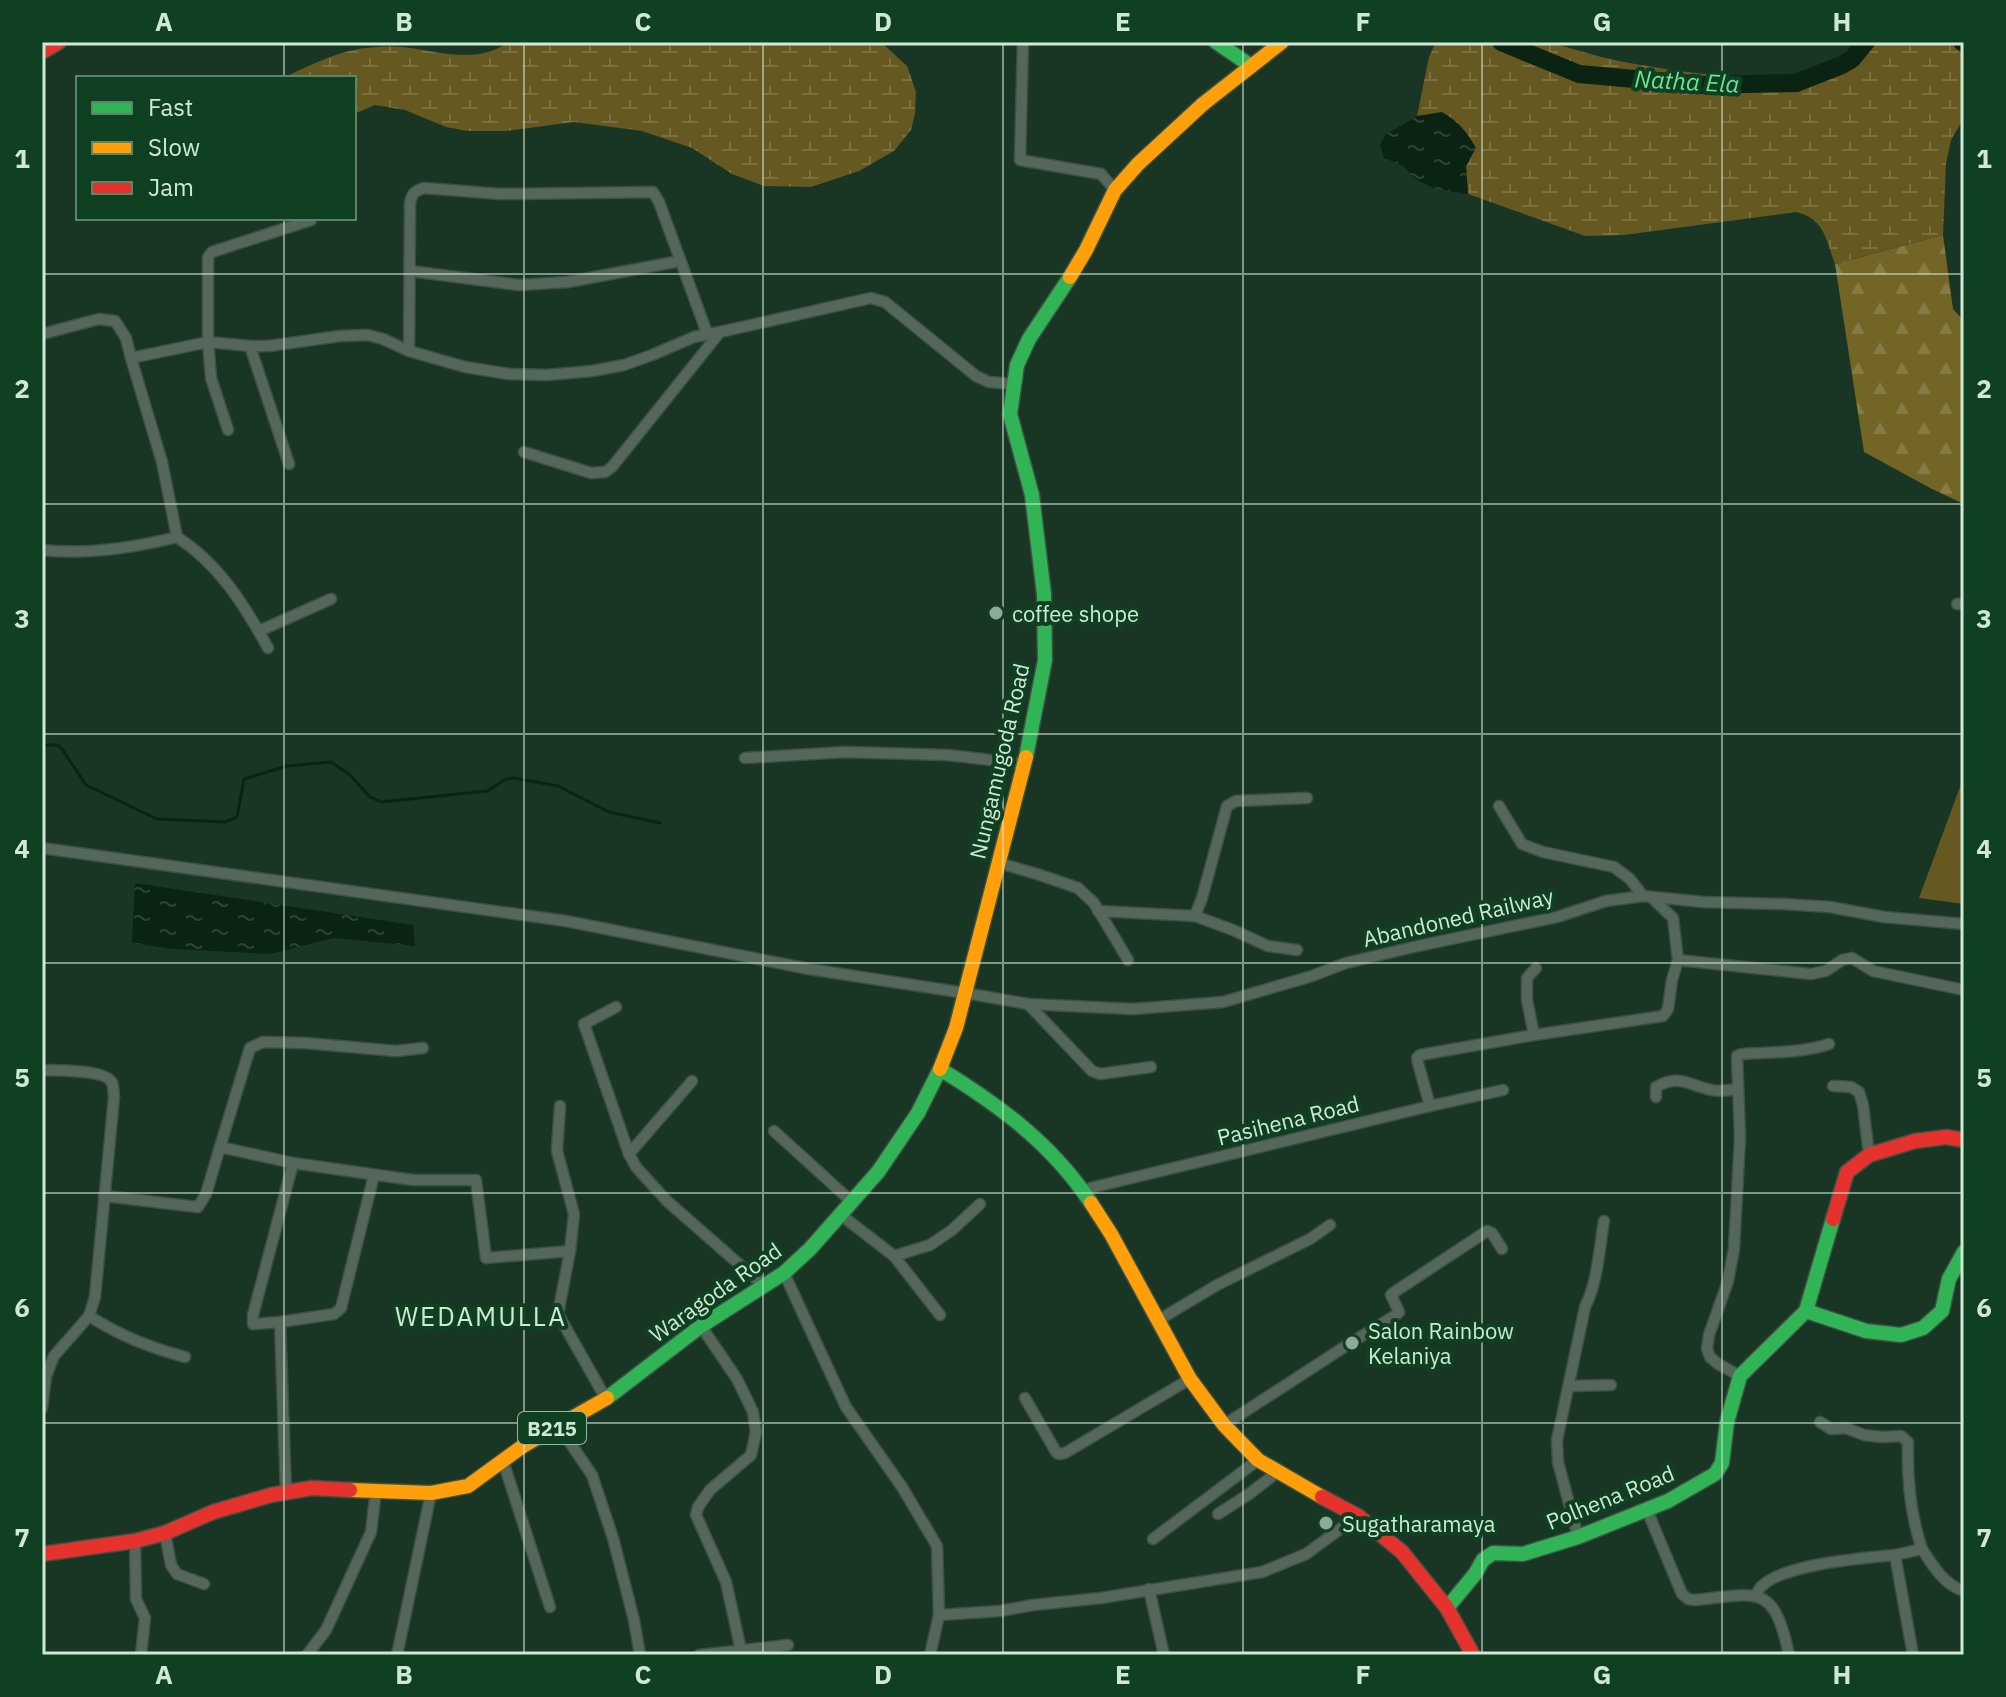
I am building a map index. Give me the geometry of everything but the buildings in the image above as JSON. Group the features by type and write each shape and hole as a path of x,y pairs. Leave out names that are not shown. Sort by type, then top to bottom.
{"main road":[{"path":"42,52 59,42"},
{"path":"1216,42 1251,66"},
{"name":"Nungamugoda Road","path":"940,1069 956,1028 999,863 1032,734 1045,660 1044,594 1032,495 1010,414 1017,365 1029,339 1086,250 1115,190 1138,164 1203,104 1282,42"},
{"path":"940,1069 987,1098 1029,1132 1069,1173 1111,1234 1190,1379 1224,1425 1258,1460 1358,1516 1402,1552 1447,1608 1473,1655"},
{"name":"Waragoda Road","path":"42,1554 135,1541 165,1533 213,1512 312,1488 431,1493 468,1486 558,1425 606,1399 701,1326 784,1273 810,1249 878,1172 918,1113 940,1069"},
{"path":"1869,1155 1915,1141 1946,1137 1964,1140"},
{"name":"Polhena Road","path":"1447,1608 1483,1560 1493,1553 1523,1554 1578,1537 1668,1501 1715,1474 1722,1463 1727,1422 1740,1376 1806,1311 1847,1172 1869,1155"},
{"path":"1806,1311 1866,1331 1901,1335 1923,1328 1942,1311 1949,1279 1964,1252"}],"street":[{"path":"1023,42 1020,160 1101,174 1115,190"},
{"path":"409,351 410,203 412,195 424,188 500,194 653,192 707,333"},
{"path":"228,430 211,378 208,257 212,252 311,220"},
{"path":"410,271 519,285 568,282 680,261"},
{"path":"131,358 208,342 269,346 368,335 465,367 509,374 547,375 624,365 707,333 871,298 885,302 976,376 989,382 1013,384"},
{"path":"42,334 99,319 115,321 126,338 162,462 177,537 228,583 268,648"},
{"path":"524,452 591,473 605,472 720,332"},
{"path":"250,346 289,464"},
{"path":"42,550 88,552 138,547 177,537"},
{"path":"259,631 331,599"},
{"path":"745,758 845,752 948,755 1024,764"},
{"path":"1195,916 1227,806 1236,801 1307,798"},
{"path":"1430,1106 1417,1058 1420,1055 1663,1016 1668,1009 1678,960 1673,918 1614,867 1543,852 1522,844 1499,806"},
{"name":"Abandoned Railway","path":"42,848 566,921 809,969 1028,1004 1133,1009 1223,1002 1346,963 1557,917 1606,901 1647,896 1703,902 1830,907 1884,917 1964,924"},
{"path":"999,863 1078,888 1094,903 1128,960"},
{"path":"1098,911 1195,916 1268,946 1297,950"},
{"path":"1678,960 1811,974 1826,971 1842,960 1852,958 1873,971 1964,990"},
{"path":"1534,1035 1527,1000 1527,978 1536,968"},
{"path":"1028,1004 1092,1071 1100,1074 1151,1067"},
{"path":"616,1007 584,1024 629,1154 636,1167 667,1201 764,1286"},
{"path":"104,1196 198,1207 206,1194 250,1048 263,1042 396,1051 423,1048"},
{"path":"1740,1376 1718,1364 1707,1349 1728,1281 1734,1249 1740,1138 1737,1056 1815,1049 1829,1044"},
{"path":"42,1070 106,1076 112,1083 114,1097 95,1297 89,1316 54,1356 46,1376 42,1408"},
{"path":"629,1154 692,1081"},
{"path":"1656,1097 1656,1087 1665,1082 1688,1081 1713,1090 1738,1089"},
{"path":"1833,1086 1851,1087 1859,1092 1869,1155"},
{"name":"Pasihena Road","path":"1082,1190 1503,1090"},
{"path":"560,1106 557,1151 574,1214 558,1314 606,1399"},
{"path":"774,1131 852,1202"},
{"path":"220,1147 293,1163 374,1175 413,1180 476,1180 486,1258 570,1251"},
{"path":"293,1163 253,1324 334,1314 341,1308 374,1175"},
{"path":"894,1256 930,1245 980,1204"},
{"path":"841,1215 894,1256 940,1315"},
{"path":"1578,1537 1558,1462 1557,1440 1585,1307 1593,1292 1604,1221"},
{"path":"1157,1321 1217,1285 1310,1239 1330,1225"},
{"path":"1224,1425 1396,1315 1399,1312 1392,1299 1393,1293 1487,1231 1492,1233 1502,1249"},
{"path":"784,1273 846,1407 902,1487 937,1546 939,1615 930,1655"},
{"path":"89,1316 116,1333 185,1357"},
{"path":"280,1322 286,1493"},
{"path":"701,1326 737,1379 753,1412 756,1432 751,1455 710,1490 696,1515 726,1582 742,1653"},
{"path":"1025,1398 1059,1454 1190,1379"},
{"path":"1569,1386 1611,1385"},
{"path":"1820,1422 1831,1429 1846,1428 1864,1435 1882,1437 1901,1436 1908,1442 1909,1484 1922,1549 1953,1588 1964,1591"},
{"path":"558,1425 592,1475 613,1538 640,1655"},
{"path":"1153,1539 1258,1460"},
{"path":"503,1461 550,1607"},
{"path":"1218,1514 1279,1471"},
{"path":"307,1655 326,1630 371,1532 376,1490"},
{"path":"397,1655 431,1493"},
{"path":"1647,1510 1682,1594 1695,1600 1756,1595 1770,1603 1789,1655"},
{"path":"939,1615 1101,1598 1262,1572 1306,1554 1358,1516"},
{"path":"165,1533 171,1565 177,1574 204,1584"},
{"path":"135,1541 136,1599 145,1615 141,1655"},
{"path":"1756,1595 1762,1585 1804,1568 1922,1549"},
{"path":"1895,1555 1913,1655"},
{"path":"1149,1589 1164,1655"},
{"path":"699,1655 742,1653 788,1645"}],"green space":[{"path":"508,42 881,42 907,66 916,92 915,114 911,130 894,151 859,171 811,187 764,186 732,174 692,148 642,131 574,122 507,131 467,131 446,127 405,110 375,105 356,113 356,76 287,76 329,57 358,49 396,47 470,55 496,49"},
{"path":"1436,42 1539,42 1663,69 1764,77 1823,71 1848,61 1866,42 1964,42 1964,118 1951,140 1946,164 1943,235 1835,264 1819,225 1796,212 1624,235 1585,236 1468,194 1466,166 1470,160 1442,113 1417,116 1429,57"},
{"path":"1943,235 1953,309 1964,321 1964,504 1864,452 1835,264"},
{"path":"1964,776 1964,904 1919,898"}],"water":[{"path":"1442,112 1462,128 1476,148 1466,166 1468,194 1435,189 1417,180 1403,166 1384,158 1380,145 1385,135 1417,116"},
{"path":"135,883 413,925 415,946 334,938 270,954 173,949 132,943"}],"waterway":[{"name":"Natha Ela","path":"1501,42 1579,74 1701,85 1796,83 1842,65 1852,59 1866,42"},
{"path":"42,745 57,745 62,749 86,785 157,819 225,822 237,817 244,779 287,766 331,762 350,775 370,797 381,802 487,791 506,779 514,778 558,786 609,812 660,823"}],"traffic: fast":[{"path":"1216,42 1251,66"},
{"path":"1026,757 1045,660 1044,594 1032,495 1010,414 1017,365 1029,339 1070,277"},
{"path":"607,1398 701,1326 784,1273 810,1249 878,1172 918,1113 940,1069 1023,1127 1059,1162 1091,1203"},
{"path":"1447,1608 1483,1560 1493,1553 1523,1554 1578,1537 1668,1501 1715,1474 1722,1463 1727,1422 1740,1376 1806,1311 1833,1219"},
{"path":"1806,1311 1866,1331 1901,1335 1923,1328 1942,1311 1949,1279 1964,1252"}],"traffic: slow":[{"path":"1070,277 1115,190 1138,164 1203,104 1282,42"},
{"path":"940,1069 956,1028 1026,757"},
{"path":"1091,1203 1190,1379 1224,1425 1258,1460 1322,1497"},
{"path":"350,1490 431,1493 468,1486 523,1446 607,1398"}],"traffic: jam":[{"path":"42,52 59,42"},
{"path":"1833,1219 1847,1172 1869,1155 1915,1141 1946,1137 1964,1140"},
{"path":"42,1554 135,1541 165,1533 213,1512 271,1495 312,1488 350,1490"},
{"path":"1322,1497 1358,1516 1402,1552 1447,1608 1473,1655"}],"place":[{"name":"coffee shope","path":"996,613"},
{"name":"Salon Rainbow Kelaniya","path":"1352,1343"},
{"name":"Sugatharamaya","path":"1326,1523"}],"district":[{"name":"WEDAMULLA","path":"481,1316"}]}
